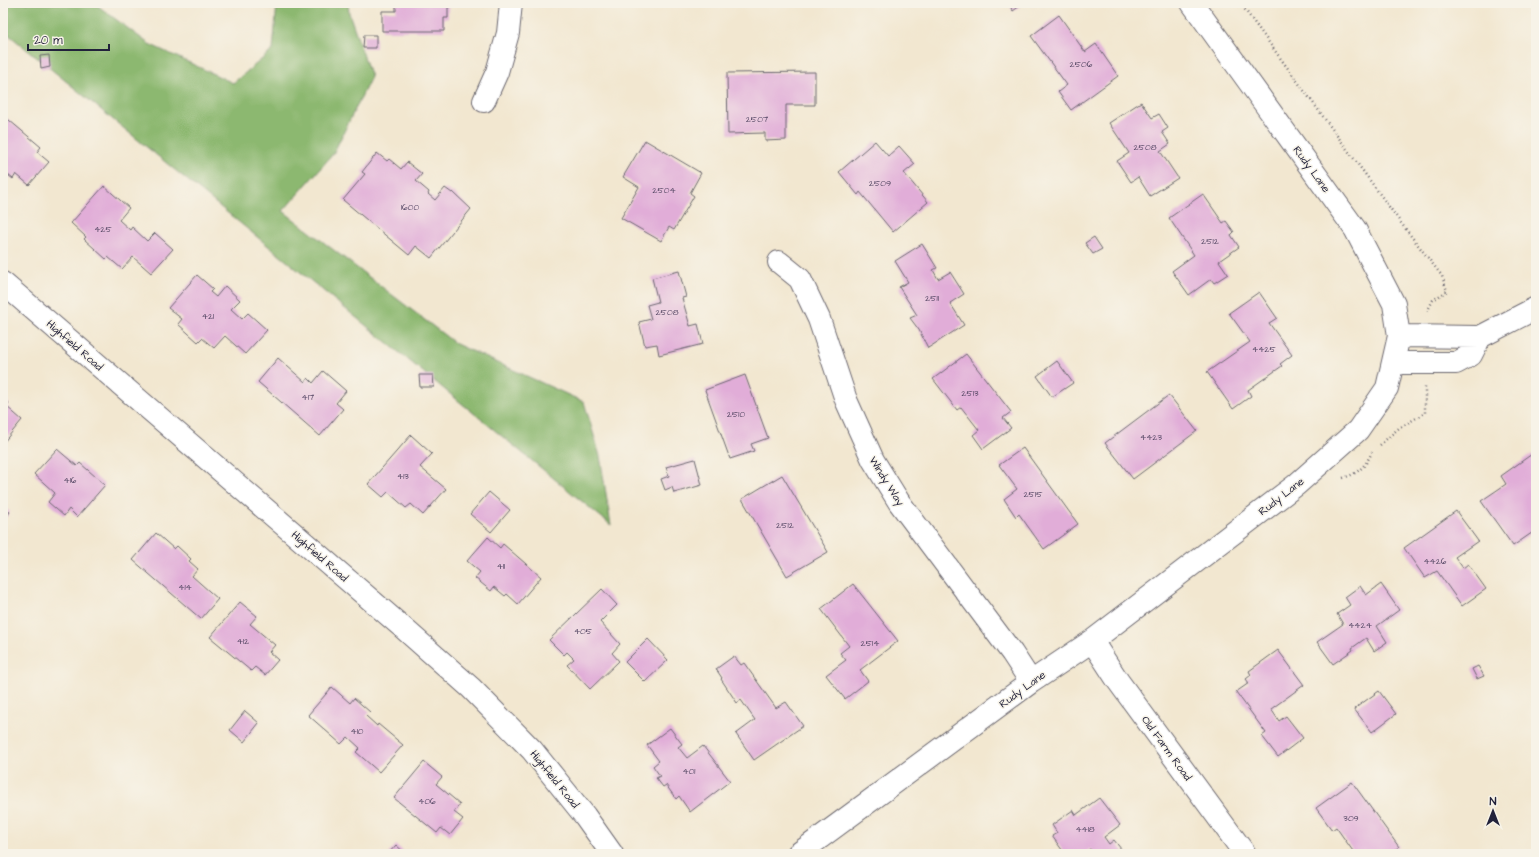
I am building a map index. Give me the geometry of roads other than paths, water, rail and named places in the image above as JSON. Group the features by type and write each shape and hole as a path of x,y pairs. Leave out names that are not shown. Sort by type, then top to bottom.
{"street":[{"path":"484,101 498,72 508,33 512,3"},
{"name":"Rudy Lane","path":"798,854 1031,682 1092,641 1296,485 1358,430 1387,388 1399,336 1394,304 1355,229 1192,3"},
{"name":"Windy Way","path":"779,262 800,279 820,319 846,400 873,460 899,502 1012,653 1031,682"},
{"name":"Highfield Road","path":"3,283 471,688 532,750 585,816 612,854"},
{"path":"1399,336 1480,337 1536,308"},
{"path":"1393,363 1456,363 1471,355 1480,337"},
{"name":"Old Farm Road","path":"1092,641 1118,681 1245,854"}]}
